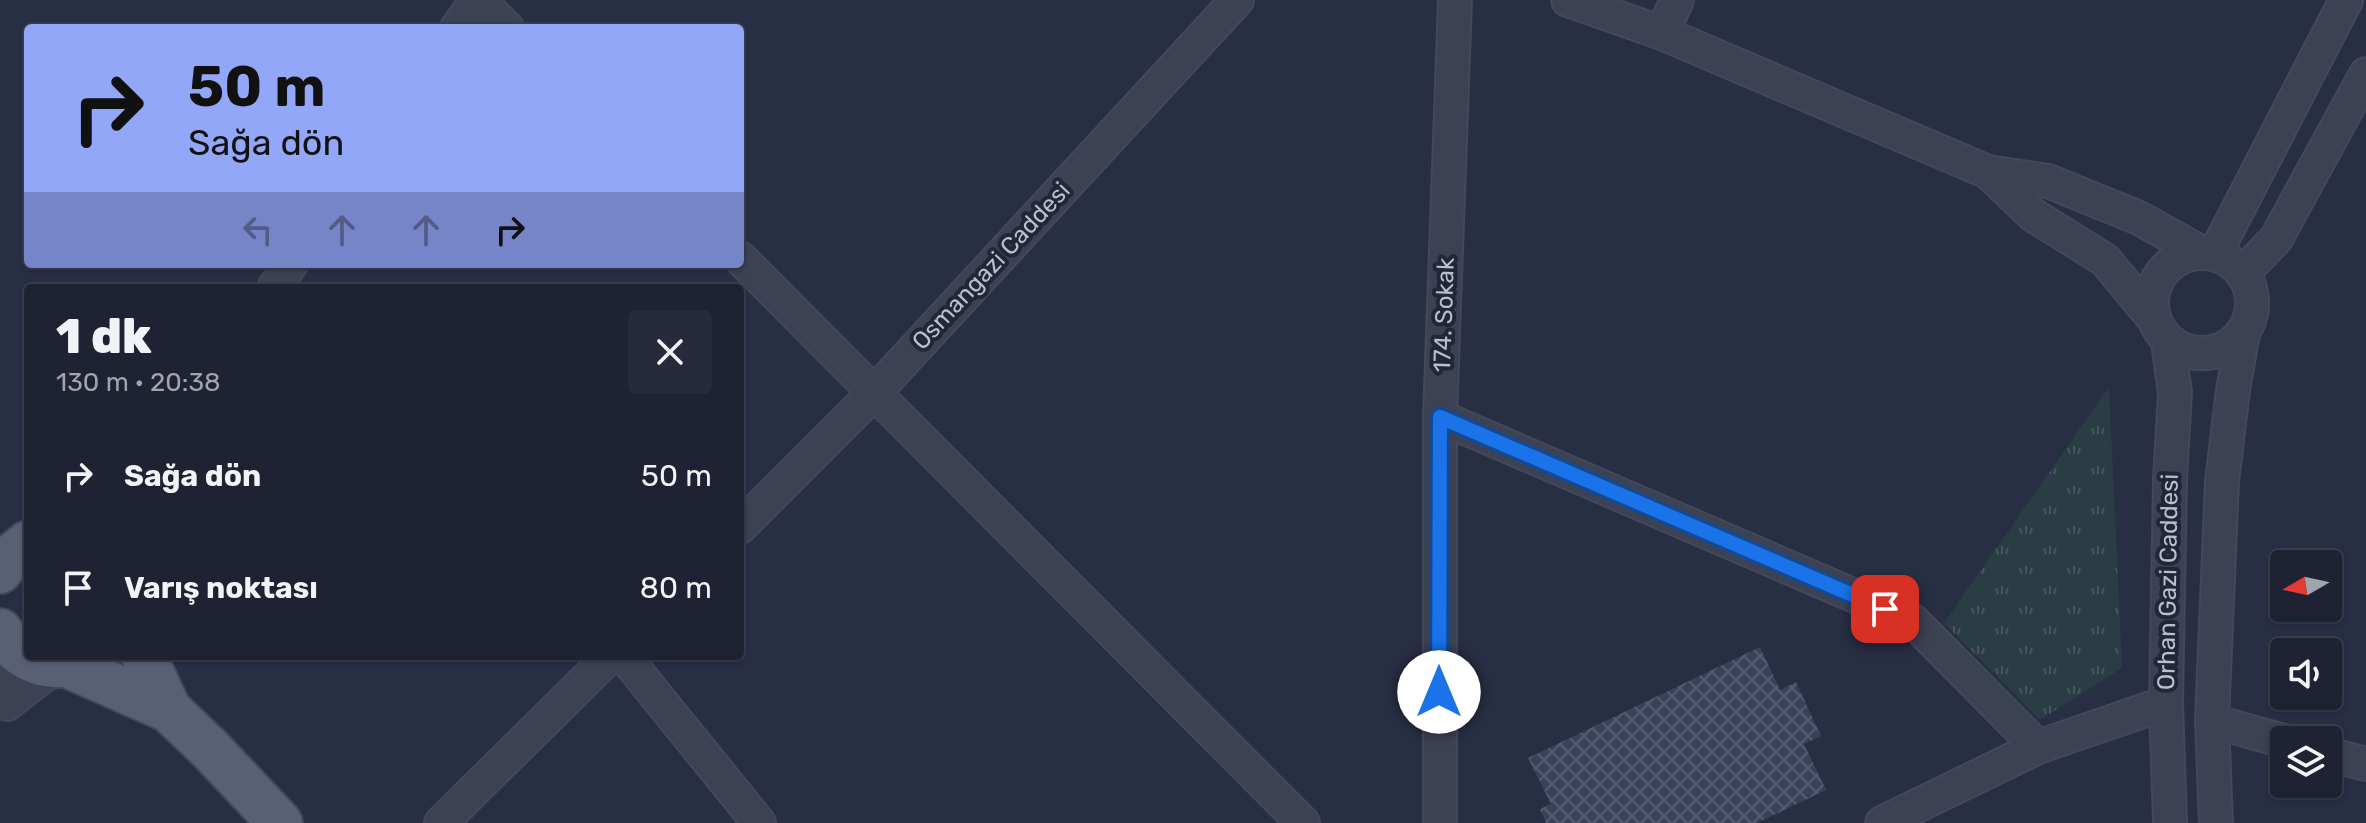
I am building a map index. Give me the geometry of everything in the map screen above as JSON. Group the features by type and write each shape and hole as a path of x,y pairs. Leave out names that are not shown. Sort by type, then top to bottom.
{"main road":[{"path":"0,528 24,535"},
{"path":"0,571 7,560 24,546"},
{"path":"4,638 24,654"},
{"path":"44,660 71,662 169,710 280,823"},
{"path":"146,660 169,710"}],"street":[{"path":"460,24 478,0 503,24"},
{"name":"Osmangazi Caddesi","path":"744,523 875,392 1237,0"},
{"name":"174. Sokak","path":"1440,823 1440,417 1455,0"},
{"path":"1568,0 1662,33 1988,172 2048,181 2139,218 2207,253 2228,260 2243,273 2252,291 2249,323 2243,333 2232,345 2217,352 2199,354 2183,350 2161,330 2105,260 2033,215 1988,172"},
{"path":"1662,33 1677,0"},
{"path":"2207,253 2346,0"},
{"path":"2243,273 2276,239 2366,74"},
{"path":"2161,330 2151,306 2153,290 2160,275 2170,264 2184,256 2207,253"},
{"path":"744,262 1303,823"},
{"name":"Orhan Gazi Caddesi","path":"2161,330 2175,393 2170,479 2166,703 2170,823"},
{"path":"2216,823 2212,721 2222,482 2243,333"},
{"path":"1440,417 1913,621 2038,747"},
{"path":"3,712 4,638"},
{"path":"441,823 606,660"},
{"path":"627,660 759,823"},
{"path":"3,712 71,662"},
{"path":"1882,823 2038,747 2166,703"},
{"path":"2212,721 2270,737"},
{"path":"2342,758 2366,764"}],"green space":[{"path":"2109,387 2122,668 2040,720 1944,623"}],"building":[{"path":"1760,647 1780,690 1796,682 1821,736 1804,744 1826,790 1757,823 1546,823 1540,809 1551,804 1528,758"}],"route":[{"path":"1439,692 1440,417 1885,609"}]}
